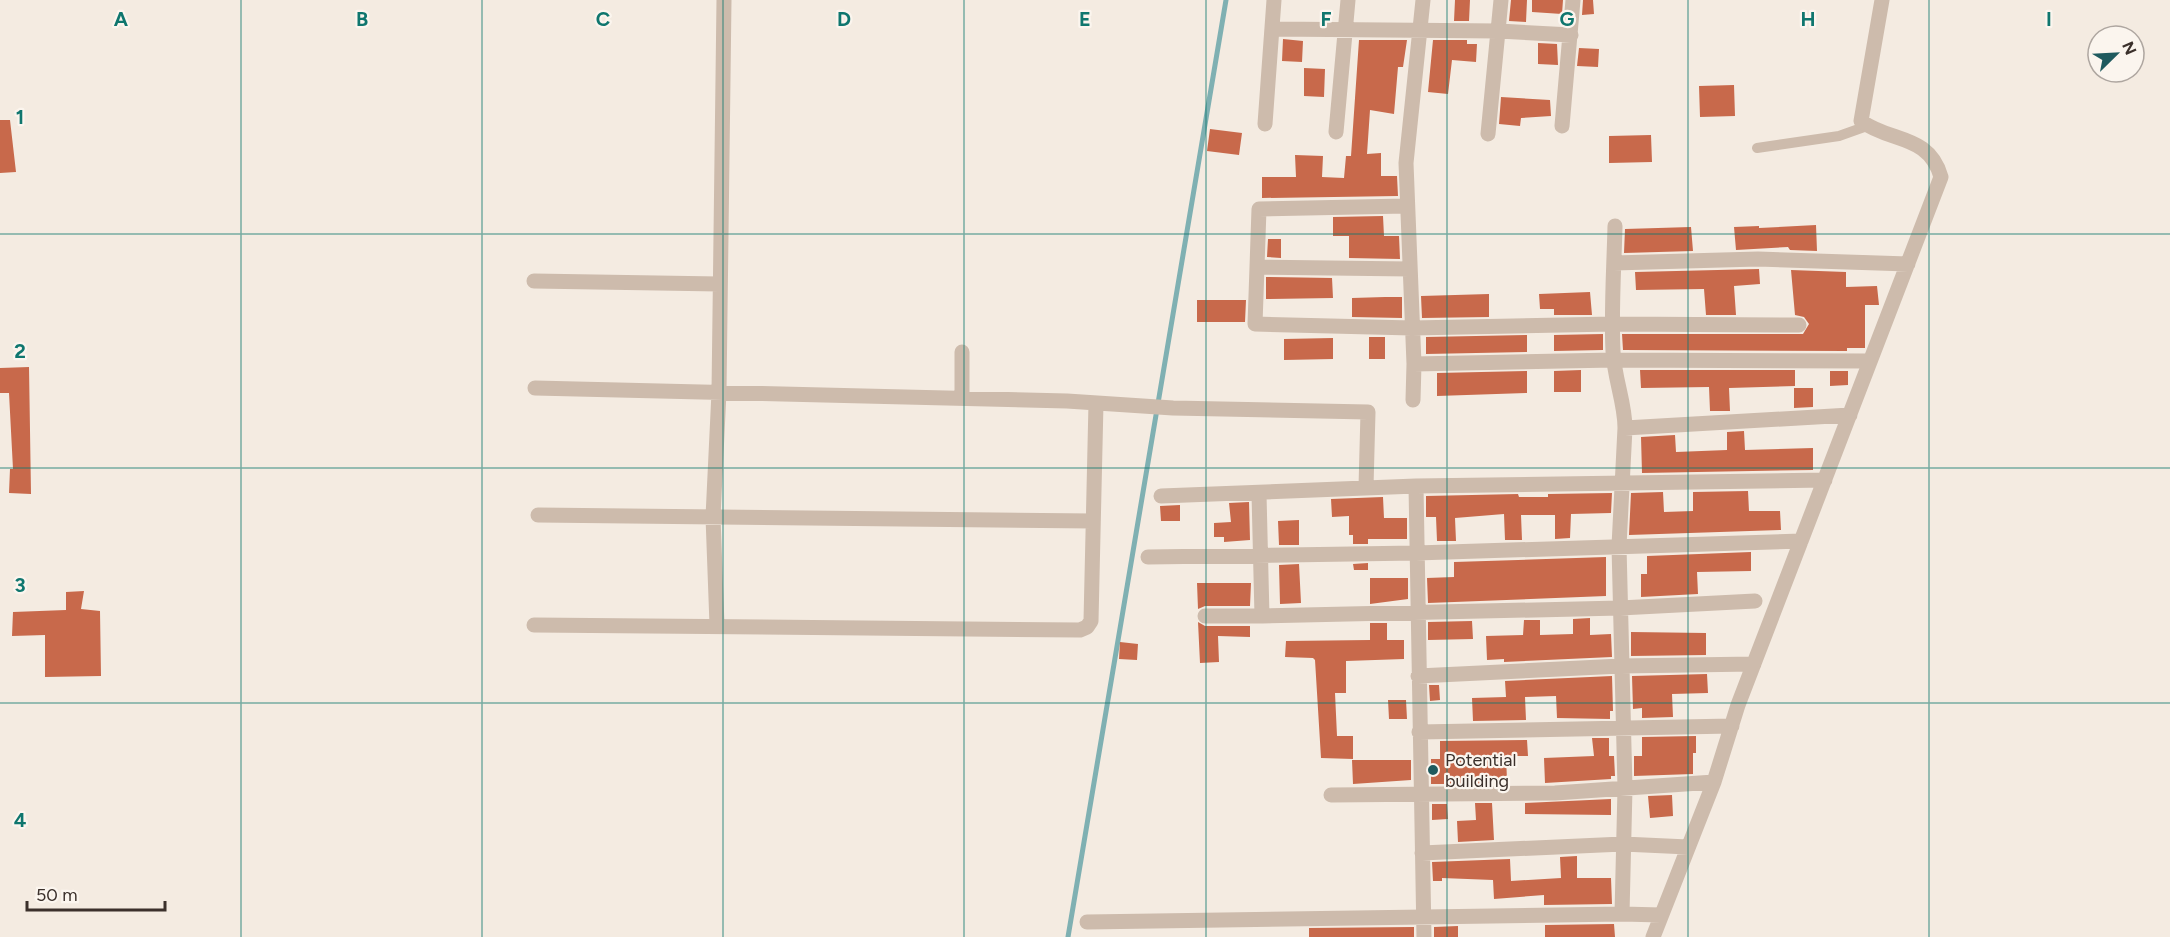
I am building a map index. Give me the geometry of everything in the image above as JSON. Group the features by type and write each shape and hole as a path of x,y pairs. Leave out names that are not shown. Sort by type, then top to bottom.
{"street":[{"path":"717,625 713,517 719,392 724,0"},
{"path":"1265,124 1274,29 1274,0"},
{"path":"1336,132 1348,0"},
{"path":"1413,400 1414,364 1406,163 1423,0"},
{"path":"1488,134 1501,0"},
{"path":"1562,126 1573,0"},
{"path":"1653,937 1714,782 1754,664 1941,177 1936,160 1918,145 1867,126 1861,121 1860,112 1882,0"},
{"path":"1274,29 1499,31 1571,35"},
{"path":"1406,206 1259,209 1255,324 1412,328 1613,324 1799,325"},
{"path":"1615,226 1614,360 1617,386 1625,409 1619,546 1625,788 1622,914"},
{"path":"1614,263 1758,259 1908,264"},
{"path":"1257,267 1410,269"},
{"path":"534,281 719,284"},
{"path":"962,352 962,398"},
{"path":"1414,364 1614,360 1870,361"},
{"path":"535,388 962,398 1173,408 1368,412 1366,487"},
{"path":"534,625 1080,630 1087,627 1091,621 1096,403"},
{"path":"1625,428 1850,415"},
{"path":"1161,496 1259,494 1366,487 1825,480"},
{"path":"1416,486 1424,937"},
{"path":"1259,494 1262,616"},
{"path":"538,514 1094,521"},
{"path":"1148,557 1416,553 1802,541"},
{"path":"1205,616 1417,614 1620,608 1755,601"},
{"path":"1418,676 1621,666 1754,664"},
{"path":"1419,732 1732,726"},
{"path":"1331,795 1555,793 1714,782"},
{"path":"1422,853 1623,844 1688,847"},
{"path":"1087,922 1661,915"}],"lane":[{"path":"1757,148 1839,136 1867,126"}],"building":[{"path":"1455,0 1470,0 1469,21 1454,21"},
{"path":"1511,0 1527,0 1526,22 1509,21"},
{"path":"1532,0 1563,0 1562,14 1532,12"},
{"path":"1583,0 1593,0 1594,14 1582,15"},
{"path":"1283,39 1303,41 1302,62 1282,61"},
{"path":"1359,40 1407,40 1403,67 1398,67 1394,114 1370,110 1367,154 1381,153 1381,176 1397,176 1398,196 1262,198 1262,177 1296,177 1295,155 1323,156 1322,177 1344,178 1346,156 1351,156"},
{"path":"1433,40 1467,40 1467,44 1477,44 1476,62 1452,60 1448,94 1428,92"},
{"path":"1538,43 1557,44 1558,65 1538,64"},
{"path":"1579,48 1599,49 1598,67 1577,66"},
{"path":"1304,68 1325,69 1324,97 1304,96"},
{"path":"1734,85 1735,116 1700,117 1699,86"},
{"path":"1501,97 1550,100 1551,116 1521,118 1520,126 1499,124"},
{"path":"0,120 10,120 16,172 0,173"},
{"path":"1210,129 1242,133 1239,155 1207,151"},
{"path":"1651,135 1652,162 1609,163 1609,136"},
{"path":"1383,216 1384,236 1399,236 1400,259 1349,258 1349,236 1333,236 1333,217"},
{"path":"1816,225 1817,251 1790,250 1788,247 1736,250 1734,227"},
{"path":"1691,227 1693,251 1624,253 1625,229"},
{"path":"1268,239 1281,239 1281,258 1267,257"},
{"path":"1759,269 1760,284 1734,286 1736,315 1706,315 1704,289 1636,290 1635,272"},
{"path":"1791,270 1846,272 1846,287 1877,286 1879,305 1865,305 1865,348 1847,348 1847,351 1623,350 1622,334 1803,334 1809,324 1804,317 1795,315"},
{"path":"1266,277 1332,278 1333,298 1266,299"},
{"path":"1590,292 1592,315 1554,315 1554,309 1540,309 1539,294"},
{"path":"1489,294 1489,317 1422,318 1421,296"},
{"path":"1402,297 1402,318 1352,317 1352,298"},
{"path":"1197,300 1246,300 1245,322 1197,322"},
{"path":"1603,334 1603,350 1554,351 1554,335"},
{"path":"1527,335 1527,352 1426,354 1426,337"},
{"path":"1369,337 1385,337 1385,359 1369,359"},
{"path":"1333,338 1333,359 1284,360 1284,339"},
{"path":"29,367 31,494 9,493 10,469 13,469 9,393 0,393 0,368"},
{"path":"1581,370 1581,392 1554,392 1554,371"},
{"path":"1640,370 1795,370 1795,386 1729,388 1730,411 1710,411 1709,387 1641,388"},
{"path":"1527,371 1527,393 1437,396 1437,373"},
{"path":"1830,371 1848,371 1848,385 1830,386"},
{"path":"1794,388 1813,388 1813,407 1794,408"},
{"path":"1744,431 1745,450 1813,448 1813,470 1642,473 1641,437 1675,435 1676,452 1727,450 1727,432"},
{"path":"1748,491 1749,511 1780,511 1781,530 1629,535 1631,493 1663,492 1664,512 1693,511 1693,492"},
{"path":"1612,493 1611,513 1571,514 1570,538 1555,539 1555,515 1521,515 1522,540 1505,540 1504,514 1455,518 1456,541 1437,541 1436,517 1426,517 1426,496 1518,494 1519,497 1548,497 1548,494"},
{"path":"1383,497 1384,518 1407,518 1407,539 1368,539 1368,544 1353,544 1353,535 1349,535 1349,516 1332,517 1331,499"},
{"path":"1249,502 1250,540 1224,542 1224,537 1214,537 1214,523 1231,522 1229,503"},
{"path":"1180,505 1180,521 1161,521 1160,506"},
{"path":"1299,520 1299,545 1279,545 1278,521"},
{"path":"1751,552 1751,571 1697,572 1698,594 1641,597 1641,574 1647,574 1647,556"},
{"path":"1606,557 1606,596 1428,603 1427,578 1454,577 1454,562"},
{"path":"1368,563 1368,570 1354,570 1353,564"},
{"path":"1299,564 1301,603 1280,604 1279,565"},
{"path":"1370,578 1408,578 1408,599 1370,604"},
{"path":"1197,583 1251,583 1250,606 1205,606 1198,609"},
{"path":"84,591 81,609 100,611 101,676 45,677 45,635 12,636 13,612 66,610 66,592"},
{"path":"1590,618 1590,635 1611,634 1612,657 1504,662 1504,659 1487,660 1486,636 1523,635 1524,620 1540,620 1540,635 1573,634 1573,619"},
{"path":"1472,621 1473,639 1428,640 1428,622"},
{"path":"1198,622 1205,626 1250,626 1250,637 1218,636 1219,662 1200,663"},
{"path":"1370,623 1387,623 1387,640 1404,640 1404,659 1346,661 1346,693 1335,693 1337,736 1353,736 1353,759 1321,758 1315,660 1285,657 1286,641 1370,640"},
{"path":"1631,632 1706,633 1706,655 1631,656"},
{"path":"1120,642 1138,644 1137,660 1119,659"},
{"path":"1707,674 1708,693 1672,694 1673,717 1642,718 1642,708 1633,709 1632,676"},
{"path":"1612,676 1613,711 1610,711 1610,719 1557,718 1556,696 1525,697 1526,720 1473,721 1472,698 1506,697 1505,681"},
{"path":"1429,685 1439,685 1440,700 1430,701"},
{"path":"1388,700 1406,700 1407,719 1389,719"},
{"path":"1696,736 1693,774 1634,776 1634,756 1642,756 1642,737"},
{"path":"1592,738 1609,738 1609,756 1614,756 1615,776 1611,776 1611,779 1545,783 1544,758 1594,756"},
{"path":"1527,740 1528,756 1506,756 1507,780 1492,780 1492,784 1431,784 1431,759 1440,759 1440,741"},
{"path":"1352,760 1411,760 1411,780 1353,784"},
{"path":"1672,795 1673,816 1650,818 1648,796"},
{"path":"1611,799 1611,815 1525,814 1525,803"},
{"path":"1475,803 1492,803 1494,840 1458,842 1457,821 1476,820"},
{"name":"Potential building","path":"1432,804 1447,804 1448,819 1432,820"},
{"path":"1577,856 1577,878 1611,878 1612,904 1544,905 1544,895 1494,899 1493,880 1442,878 1442,881 1433,881 1432,862 1510,859 1511,881 1561,878 1560,857"},
{"path":"1614,924 1615,937 1545,937 1545,925"},
{"path":"1458,926 1458,937 1434,937 1434,927"},
{"path":"1414,927 1414,937 1309,937 1309,928"}],"waterway":[{"path":"1068,937 1226,0"}],"place":[{"name":"Potential building","path":"1433,770"}]}
